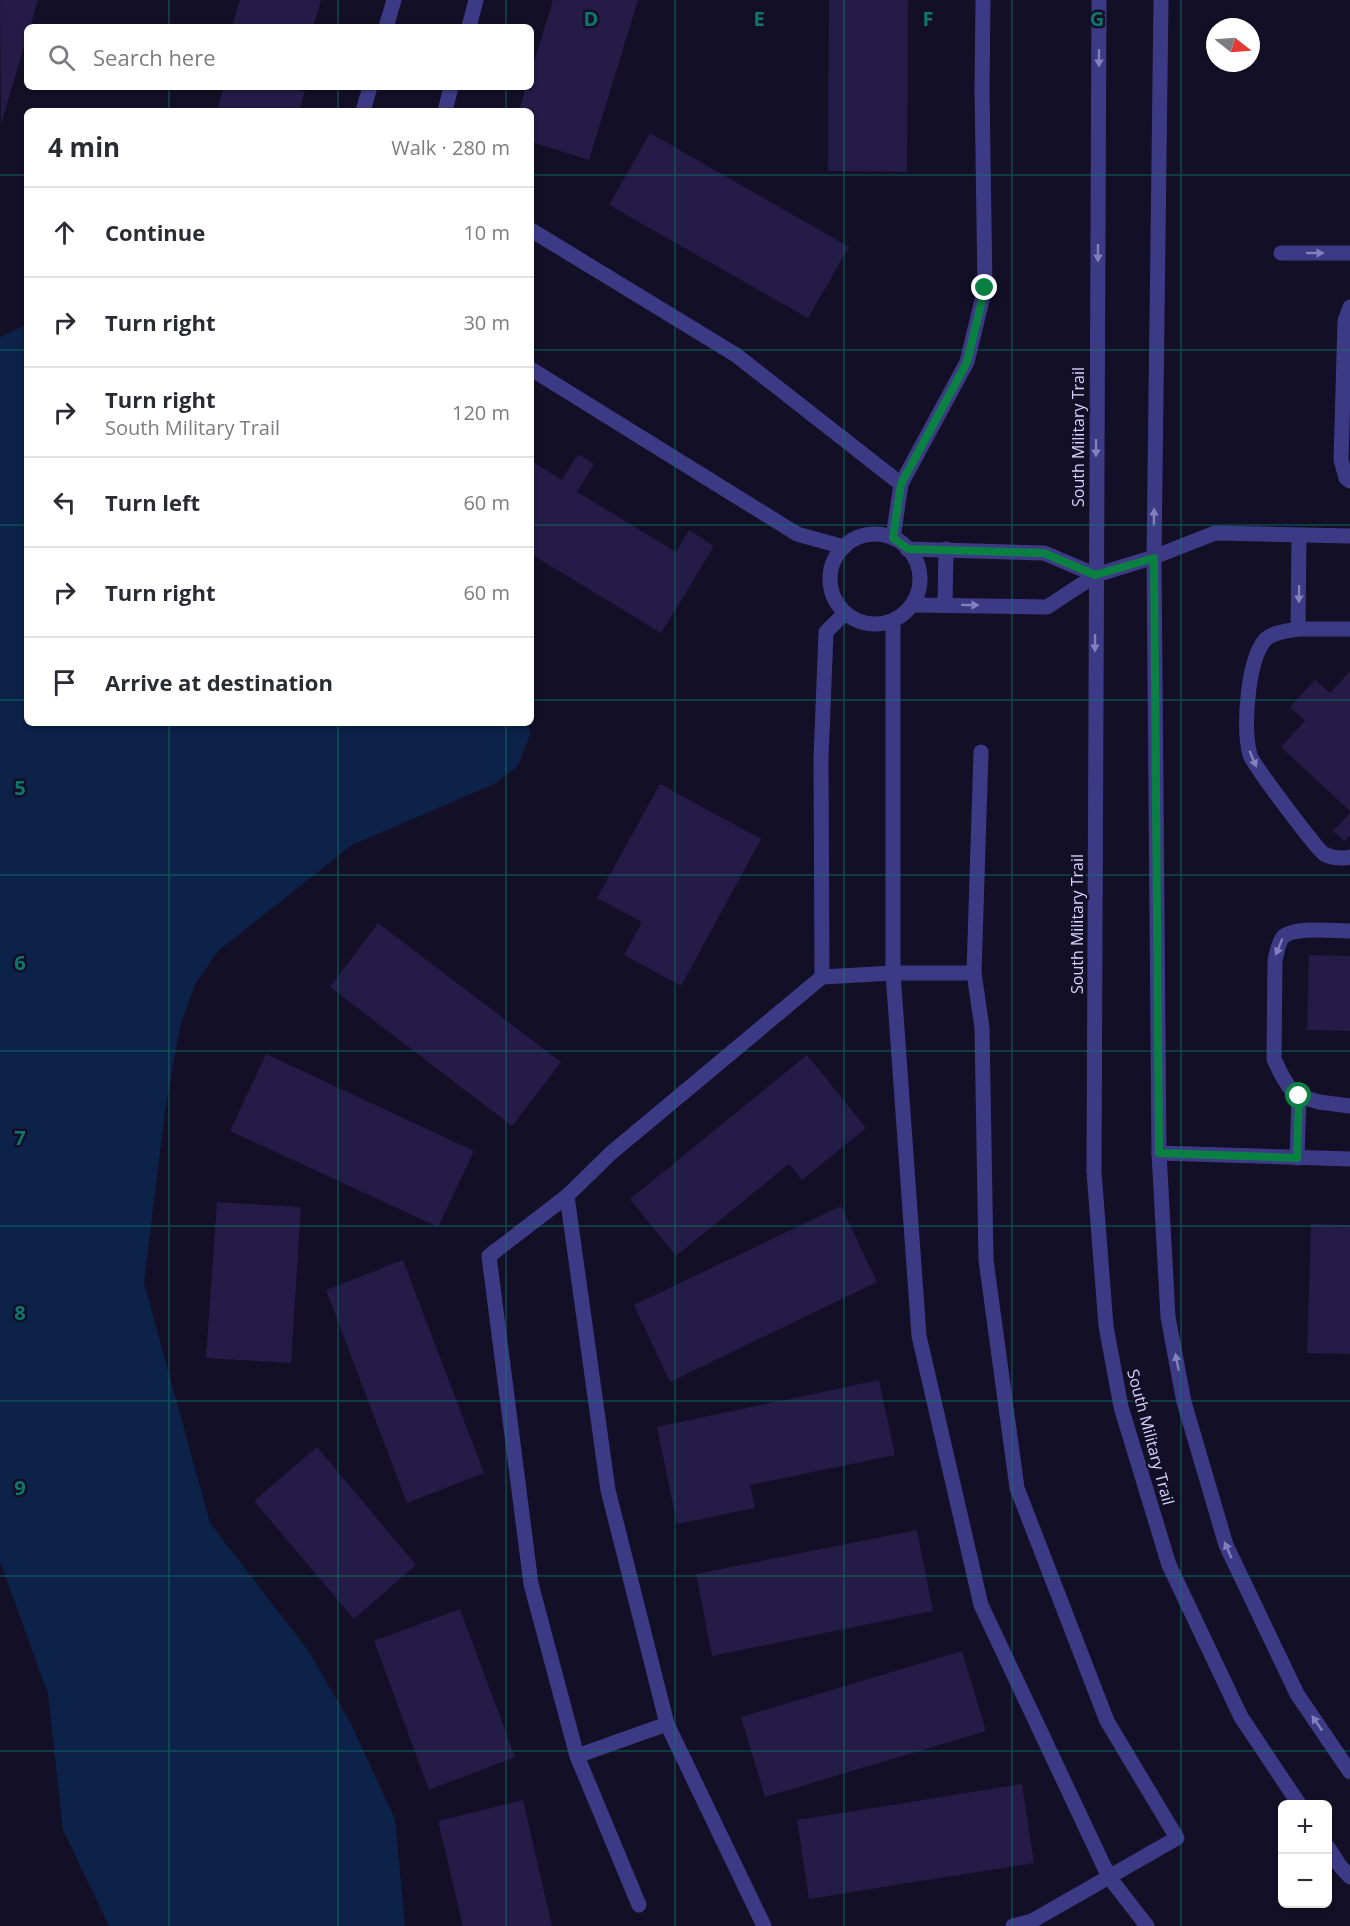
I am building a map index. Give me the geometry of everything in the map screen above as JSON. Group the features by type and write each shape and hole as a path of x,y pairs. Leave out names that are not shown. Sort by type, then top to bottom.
{"street":[{"path":"387,24 394,0"},
{"path":"469,24 476,0"},
{"path":"893,538 901,484 967,362 985,288 983,0"},
{"name":"South Military Trail","path":"1099,0 1094,1172 1106,1326 1121,1407 1169,1565 1241,1718 1296,1800"},
{"path":"1161,0 1154,558 1159,1153 1168,1317 1184,1402 1226,1545 1297,1694 1350,1772"},
{"path":"364,108 369,90"},
{"path":"446,108 450,90"},
{"path":"534,232 736,355 901,484"},
{"path":"1281,253 1350,253"},
{"path":"1350,307 1345,321 1341,460 1346,478 1350,481"},
{"path":"534,371 797,534 844,547"},
{"path":"912,604 1047,607 1095,575 1154,558 1215,533 1350,536"},
{"path":"880,534 893,538 908,549 916,561 919,576 918,591 912,604 893,621 868,624 855,620 844,613 831,588 830,573 835,558 844,547 867,535 880,534"},
{"path":"1298,628 1299,535"},
{"path":"908,549 1044,553 1095,575"},
{"path":"945,605 946,549"},
{"path":"822,977 821,759 826,632 844,613"},
{"path":"893,621 893,973 919,1336 981,1605 1108,1877 1147,1926"},
{"path":"1350,629 1298,628 1266,638 1257,653 1252,668 1246,720 1250,757 1261,774 1322,853 1339,859 1350,857"},
{"path":"981,752 974,973 982,1028 986,1260 1017,1488 1107,1721 1177,1838 1034,1923 1013,1926"},
{"path":"1350,931 1293,931 1283,938 1275,960 1274,1059 1289,1087 1299,1096 1350,1106"},
{"path":"639,1905 577,1756 531,1584 489,1256 567,1196 612,1153 822,977 893,973 974,973"},
{"path":"1297,1158 1299,1096"},
{"path":"1159,1153 1350,1159"},
{"path":"567,1196 608,1490 667,1724 764,1926"},
{"path":"577,1756 667,1724"},
{"path":"1332,1853 1350,1877"}],"water":[{"path":"24,325 24,726 529,726 530,735 518,766 494,784 352,845 218,951 195,984 180,1027 165,1111 144,1283 210,1523 307,1649 350,1722 395,1819 405,1926 109,1926 63,1830 48,1694 0,1562 0,337"}],"building":[{"path":"0,0 38,0 31,24 24,24 24,46 1,125"},
{"path":"240,0 321,0 314,24 233,24"},
{"path":"553,0 638,0 589,160 534,143 534,108 520,108 525,90 534,90 534,62"},
{"path":"829,0 908,0 907,172 828,171"},
{"path":"223,90 298,90 305,92 300,108 218,108"},
{"path":"650,133 849,247 808,318 609,205"},
{"path":"578,454 594,464 577,492 676,552 689,530 714,546 661,633 534,556 534,463 562,480"},
{"path":"1350,671 1350,811 1281,747 1305,721 1290,707 1315,680 1330,693"},
{"path":"660,784 761,839 681,986 624,955 642,922 597,898"},
{"path":"1350,813 1350,835 1345,841 1333,831"},
{"path":"378,923 561,1062 512,1126 330,987"},
{"path":"1309,955 1350,956 1350,1031 1307,1030"},
{"path":"266,1054 474,1151 438,1227 230,1131"},
{"path":"807,1055 866,1128 802,1180 789,1164 676,1256 630,1199"},
{"path":"217,1202 301,1207 291,1363 206,1358"},
{"path":"841,1206 877,1282 670,1382 634,1305"},
{"path":"1311,1224 1350,1225 1350,1354 1307,1353"},
{"path":"403,1260 484,1473 407,1503 326,1290"},
{"path":"879,1380 895,1455 750,1485 755,1508 677,1524 657,1427"},
{"path":"317,1447 416,1565 354,1619 254,1501"},
{"path":"917,1530 933,1611 712,1656 696,1574"},
{"path":"460,1609 515,1757 429,1790 374,1641"},
{"path":"962,1651 986,1731 765,1797 741,1717"},
{"path":"1022,1784 1034,1863 809,1899 797,1820"},
{"path":"523,1800 552,1926 463,1926 438,1821"}],"route":[{"path":"985,288 967,362 901,484 893,538 908,549 1044,553 1095,575 1154,558 1159,1153 1297,1158 1299,1096"}]}
